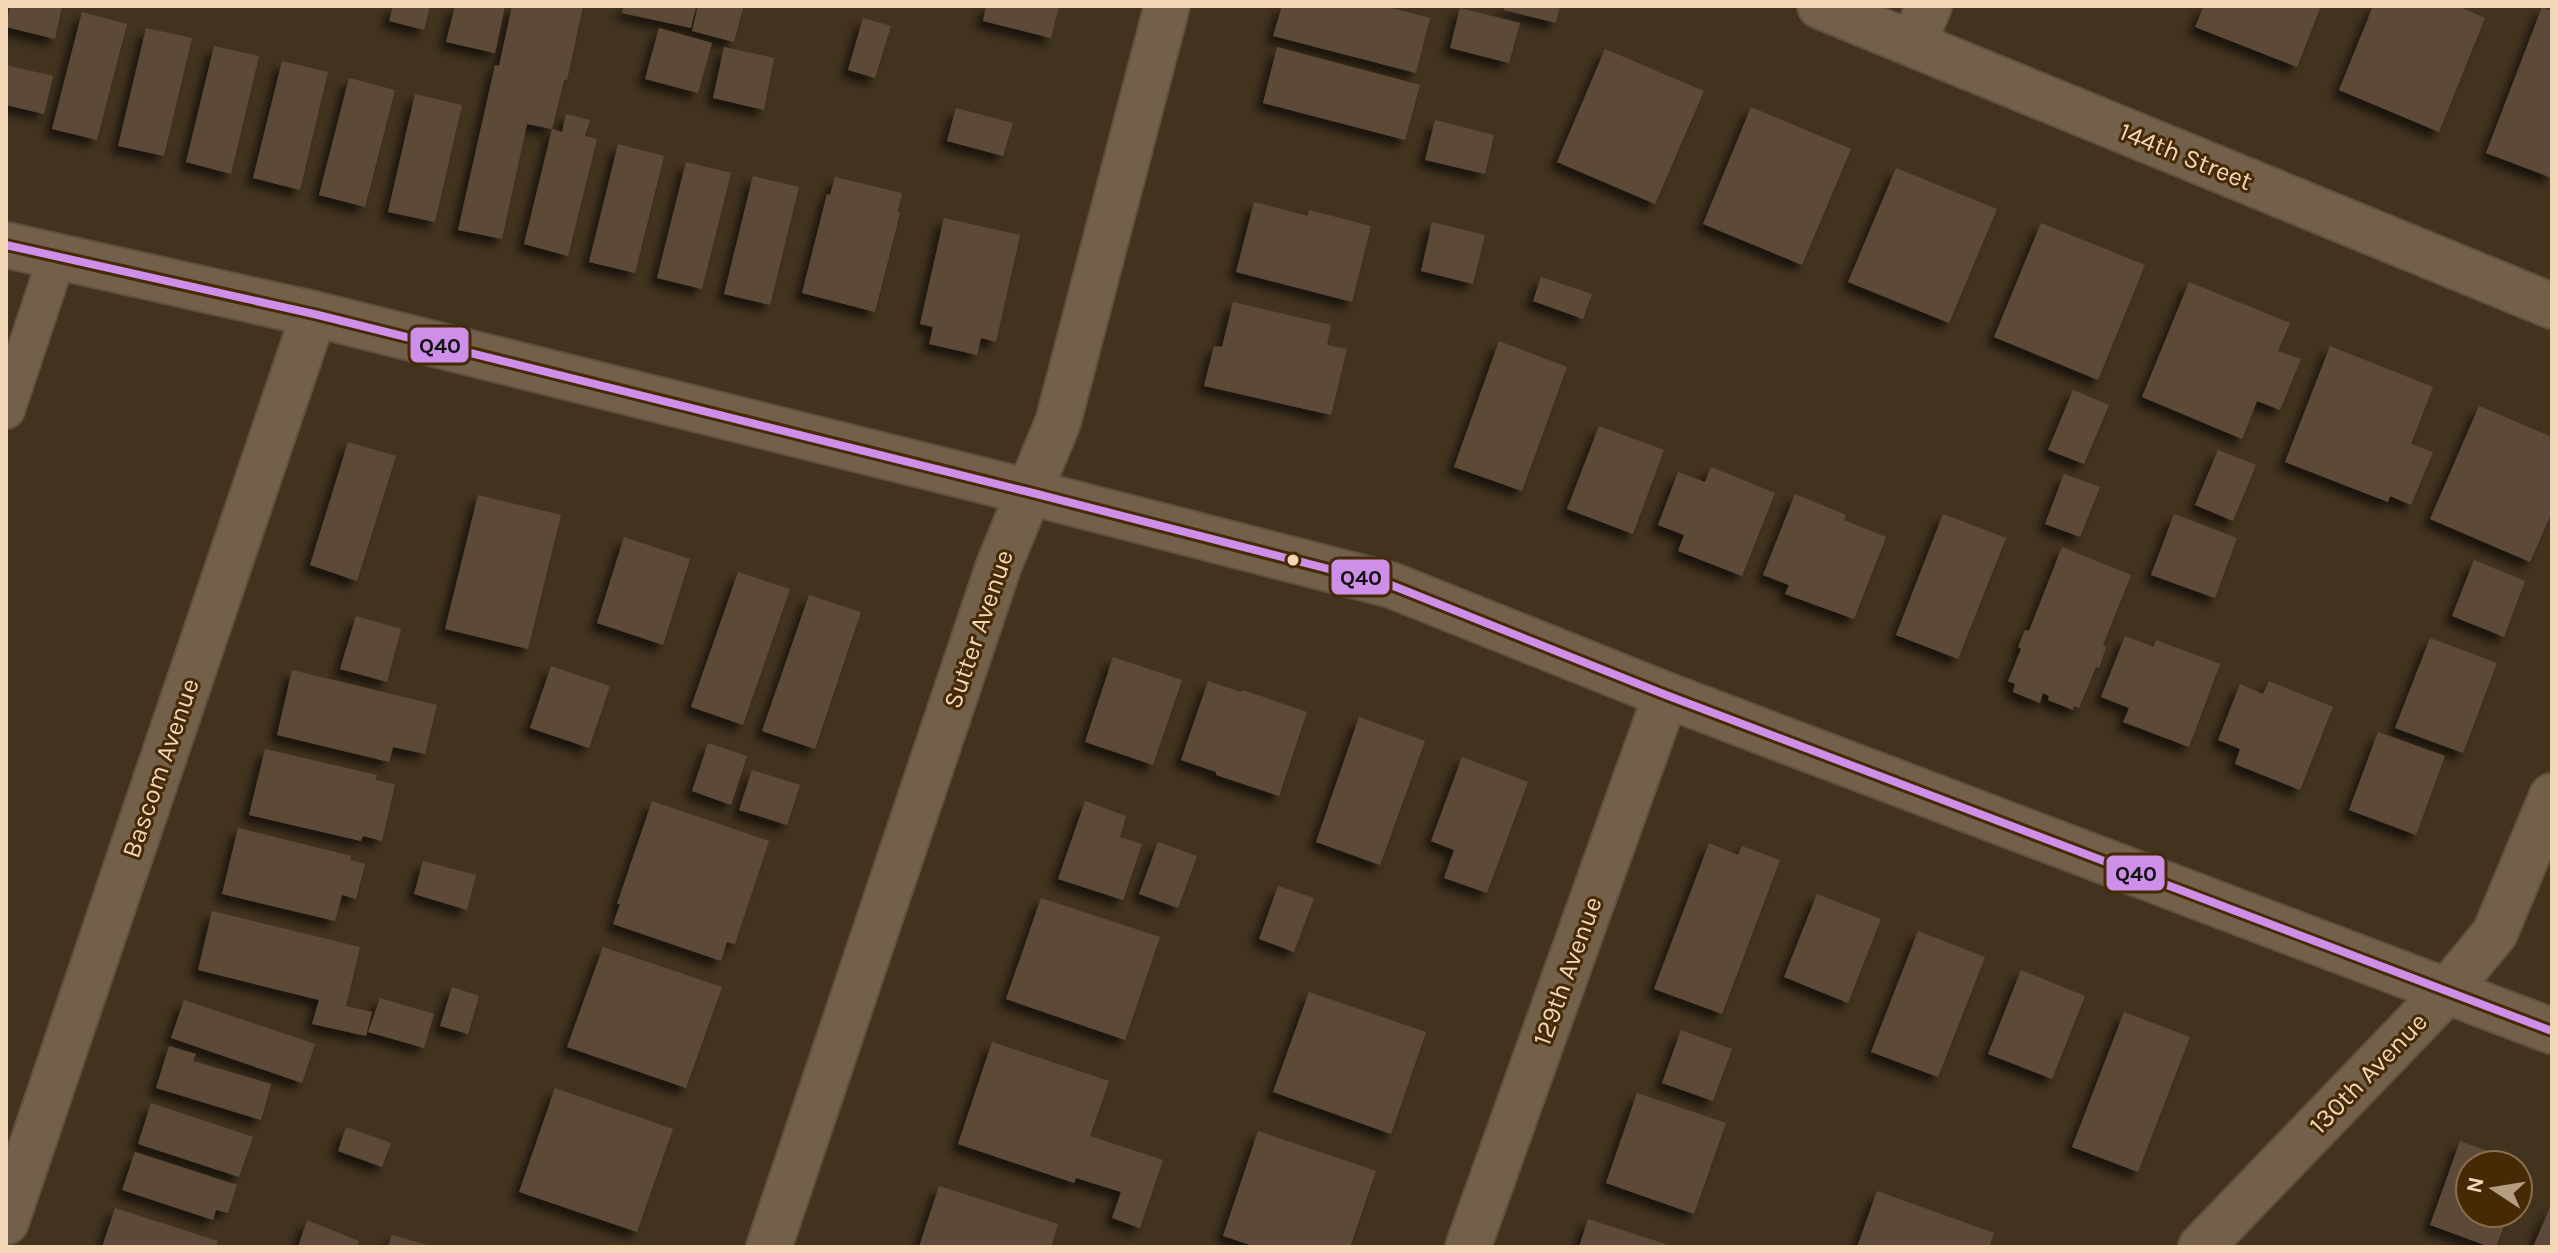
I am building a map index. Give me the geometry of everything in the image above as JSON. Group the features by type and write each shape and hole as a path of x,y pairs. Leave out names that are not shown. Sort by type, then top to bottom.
{"street":[{"name":"Sutter Avenue","path":"769,1247 999,565 1058,422 1167,6"},
{"name":"144th Street","path":"1820,6 1921,24 2552,306"},
{"path":"6,245 314,314 1391,585 1666,695 2552,1031"},
{"name":"Bascom Avenue","path":"6,1222 314,314"},
{"name":"129th Avenue","path":"1468,1247 1666,695"},
{"name":"130th Avenue","path":"2201,1247 2448,990 2495,933 2552,796"}],"lane":[{"path":"6,410 57,257"}],"building":[{"path":"10,6 62,6 55,39 6,27"},
{"path":"393,6 430,6 424,30 389,21"},
{"path":"455,6 505,6 495,53 446,42"},
{"path":"512,6 583,6 567,80 564,80 552,129 527,124 502,239 458,230 495,65 499,66"},
{"path":"624,6 696,6 691,28 622,13"},
{"path":"698,6 743,8 734,42 692,31"},
{"path":"986,6 1059,6 1051,38 983,21"},
{"path":"1282,6 1383,6 1430,18 1416,73 1273,36"},
{"path":"1504,6 1560,6 1556,23 1504,10"},
{"path":"2204,6 2321,6 2297,67 2195,27"},
{"path":"2373,6 2457,6 2485,18 2439,132 2339,90"},
{"path":"2542,7 2552,11 2552,178 2486,153"},
{"path":"1460,8 1520,23 1509,63 1450,48"},
{"path":"82,12 127,24 97,140 52,129"},
{"path":"863,18 891,26 875,78 848,70"},
{"path":"146,28 192,38 164,156 118,146"},
{"path":"659,28 712,43 698,93 645,79"},
{"path":"214,46 259,56 231,174 186,162"},
{"path":"724,47 774,58 764,110 713,98"},
{"path":"1277,47 1420,85 1405,140 1263,103"},
{"path":"1605,49 1704,91 1655,204 1557,162"},
{"path":"282,61 328,72 300,190 253,178"},
{"path":"6,65 53,76 44,114 6,105"},
{"path":"349,78 395,90 365,207 319,195"},
{"path":"415,94 462,105 435,222 388,212"},
{"path":"1751,107 1851,149 1802,265 1703,224"},
{"path":"956,108 1013,123 1003,156 947,141"},
{"path":"566,114 590,120 585,136 597,139 568,256 524,244 552,129 562,132"},
{"path":"1435,120 1494,135 1485,174 1425,160"},
{"path":"618,144 664,156 635,273 589,262"},
{"path":"686,162 731,173 702,289 657,278"},
{"path":"1896,168 1997,209 1949,323 1848,282"},
{"path":"753,176 799,187 770,305 724,294"},
{"path":"835,177 902,193 900,213 875,312 802,293 827,194 830,195"},
{"path":"1254,202 1308,216 1309,210 1371,226 1352,302 1236,272"},
{"path":"944,218 1020,235 996,342 981,338 977,355 929,344 933,327 920,324"},
{"path":"1432,222 1485,235 1473,284 1421,271"},
{"path":"2041,223 2145,265 2098,380 1994,337"},
{"path":"1541,277 1592,294 1583,319 1533,301"},
{"path":"2189,282 2290,323 2278,351 2301,359 2280,410 2257,401 2242,439 2142,397"},
{"path":"1233,302 1331,325 1327,345 1347,349 1331,415 1204,386 1214,346 1222,347"},
{"path":"1499,341 1567,367 1522,491 1454,467"},
{"path":"2330,346 2433,387 2411,444 2433,452 2411,505 2390,496 2388,502 2285,462"},
{"path":"2073,390 2109,405 2084,464 2048,450"},
{"path":"2479,406 2552,437 2552,512 2530,562 2430,519"},
{"path":"1599,426 1664,450 1633,534 1567,509"},
{"path":"348,442 396,456 357,581 310,565"},
{"path":"2218,450 2256,465 2233,521 2195,505"},
{"path":"1711,467 1775,493 1742,576 1678,551 1684,535 1658,525 1678,472 1705,482"},
{"path":"2064,474 2100,487 2080,537 2045,524"},
{"path":"1795,494 1846,515 1844,520 1886,537 1854,619 1785,594 1789,585 1763,575"},
{"path":"478,495 561,515 528,649 445,629"},
{"path":"1943,514 2006,538 1958,659 1896,635"},
{"path":"2174,514 2237,538 2215,598 2151,575"},
{"path":"624,537 690,559 663,645 597,623"},
{"path":"2062,547 2131,575 2103,645 2106,647 2099,668 2096,667 2079,708 2074,706 2073,710 2048,700 2049,696 2043,693 2040,703 2013,692 2015,684 2008,681 2021,649 2018,647 2025,630 2029,631"},
{"path":"2474,560 2525,581 2504,637 2452,616"},
{"path":"738,572 790,589 743,725 691,707"},
{"path":"809,595 861,612 815,749 762,731"},
{"path":"356,616 401,629 387,682 340,669"},
{"path":"2125,636 2154,647 2156,640 2220,664 2189,747 2123,722 2129,708 2101,697"},
{"path":"2430,638 2497,663 2463,753 2395,728"},
{"path":"1113,657 1182,680 1153,765 1085,742"},
{"path":"551,666 610,686 589,748 530,728"},
{"path":"292,670 437,705 425,754 393,747 389,762 277,735"},
{"path":"1208,681 1307,712 1279,796 1181,760"},
{"path":"2269,681 2333,707 2300,790 2235,764 2240,749 2218,740 2240,684 2263,694"},
{"path":"1359,717 1425,741 1380,865 1316,842"},
{"path":"2378,732 2445,756 2416,835 2349,810"},
{"path":"708,743 747,756 731,805 692,791"},
{"path":"265,749 377,775 375,780 395,784 382,841 363,836 361,841 249,815"},
{"path":"1462,757 1528,782 1487,893 1444,878 1454,850 1431,841"},
{"path":"752,770 800,785 787,825 739,810"},
{"path":"652,801 769,841 735,944 727,942 721,961 613,924"},
{"path":"1085,801 1126,816 1120,837 1142,844 1123,900 1058,879"},
{"path":"238,828 351,856 350,860 365,864 356,899 342,895 335,921 222,894"},
{"path":"1158,842 1197,856 1178,908 1139,894"},
{"path":"1709,843 1738,855 1742,846 1780,860 1722,1014 1654,989"},
{"path":"423,861 476,875 467,910 414,894"},
{"path":"1278,886 1314,898 1294,952 1259,939"},
{"path":"1817,894 1881,919 1848,1003 1784,977"},
{"path":"1041,898 1160,937 1125,1040 1006,999"},
{"path":"212,911 360,947 346,1006 372,1012 366,1036 312,1024 319,1000 198,970"},
{"path":"1918,931 1985,957 1938,1077 1871,1052"},
{"path":"603,947 722,987 686,1088 567,1047"},
{"path":"2021,970 2085,996 2052,1079 1988,1054"},
{"path":"452,987 479,996 468,1034 440,1026"},
{"path":"1309,992 1426,1032 1391,1134 1273,1092"},
{"path":"380,998 434,1014 424,1048 368,1032"},
{"path":"184,1000 315,1044 302,1083 171,1038"},
{"path":"2124,1012 2190,1037 2138,1172 2072,1147"},
{"path":"1681,1030 1732,1049 1713,1101 1662,1083"},
{"path":"992,1042 1109,1081 1090,1136 1163,1160 1140,1228 1112,1218 1121,1192 1076,1178 1074,1183 958,1144"},
{"path":"169,1046 196,1054 193,1061 271,1084 261,1120 156,1088"},
{"path":"555,1088 673,1129 637,1232 519,1192"},
{"path":"1637,1093 1726,1123 1694,1214 1606,1183"},
{"path":"151,1103 253,1137 239,1177 138,1144"},
{"path":"346,1127 391,1143 382,1167 338,1151"},
{"path":"1258,1131 1376,1171 1350,1247 1256,1247 1223,1236"},
{"path":"2460,1141 2482,1149 2457,1149"},
{"path":"135,1152 237,1185 228,1213 216,1210 213,1220 122,1190"},
{"path":"2454,1158 2454,1229 2503,1229 2496,1247 2490,1247 2430,1225"},
{"path":"939,1186 1058,1224 1051,1247 919,1247"},
{"path":"1877,1191 1994,1233 1989,1247 1857,1247"},
{"path":"2552,1203 2552,1247 2533,1247"},
{"path":"115,1208 218,1241 216,1247 102,1247"},
{"path":"1588,1219 1672,1246 1672,1247 1579,1247"},
{"path":"307,1220 359,1241 357,1247 298,1247"},
{"path":"392,1235 431,1246 388,1247"}],"transit line":[{"name":"Q40","path":"6,245 314,314 1391,585 1666,695 2552,1031"}]}
